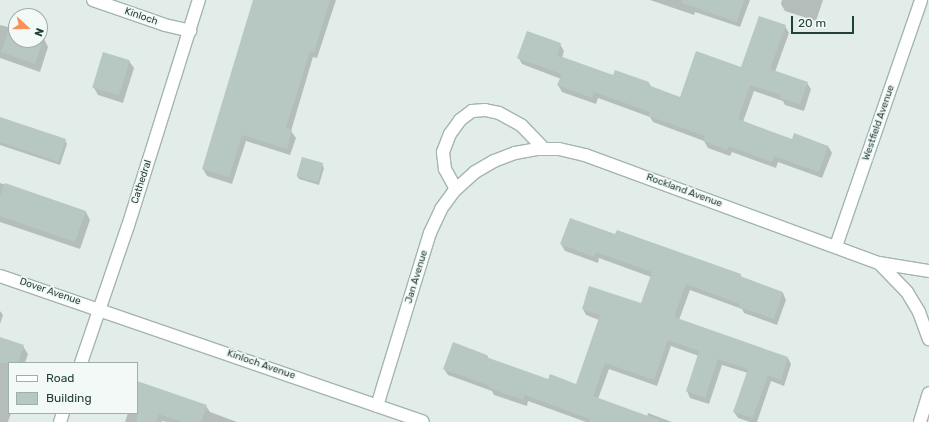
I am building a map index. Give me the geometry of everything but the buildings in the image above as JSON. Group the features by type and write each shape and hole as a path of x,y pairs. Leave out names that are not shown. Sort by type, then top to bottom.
{"street":[{"name":"Kinloch","path":"93,0 165,25 190,31"},
{"name":"Cathedral","path":"81,362 199,0"},
{"name":"Westfield Avenue","path":"836,246 921,0"},
{"path":"456,190 445,169 444,152 450,134 460,120 472,111 485,110 499,113 522,126 544,149"},
{"name":"Rockland Avenue","path":"486,166 515,153 544,149 585,155 879,263 929,272"},
{"name":"Jan Avenue","path":"377,406 430,233 441,209 456,190 475,172 486,166"},
{"name":"Rockland Avenue","path":"879,263 907,292 920,312 929,339"},
{"name":"Dover Avenue","path":"0,276 99,309"},
{"name":"Kinloch Avenue","path":"99,309 423,422"},
{"path":"920,422 929,392"}]}
